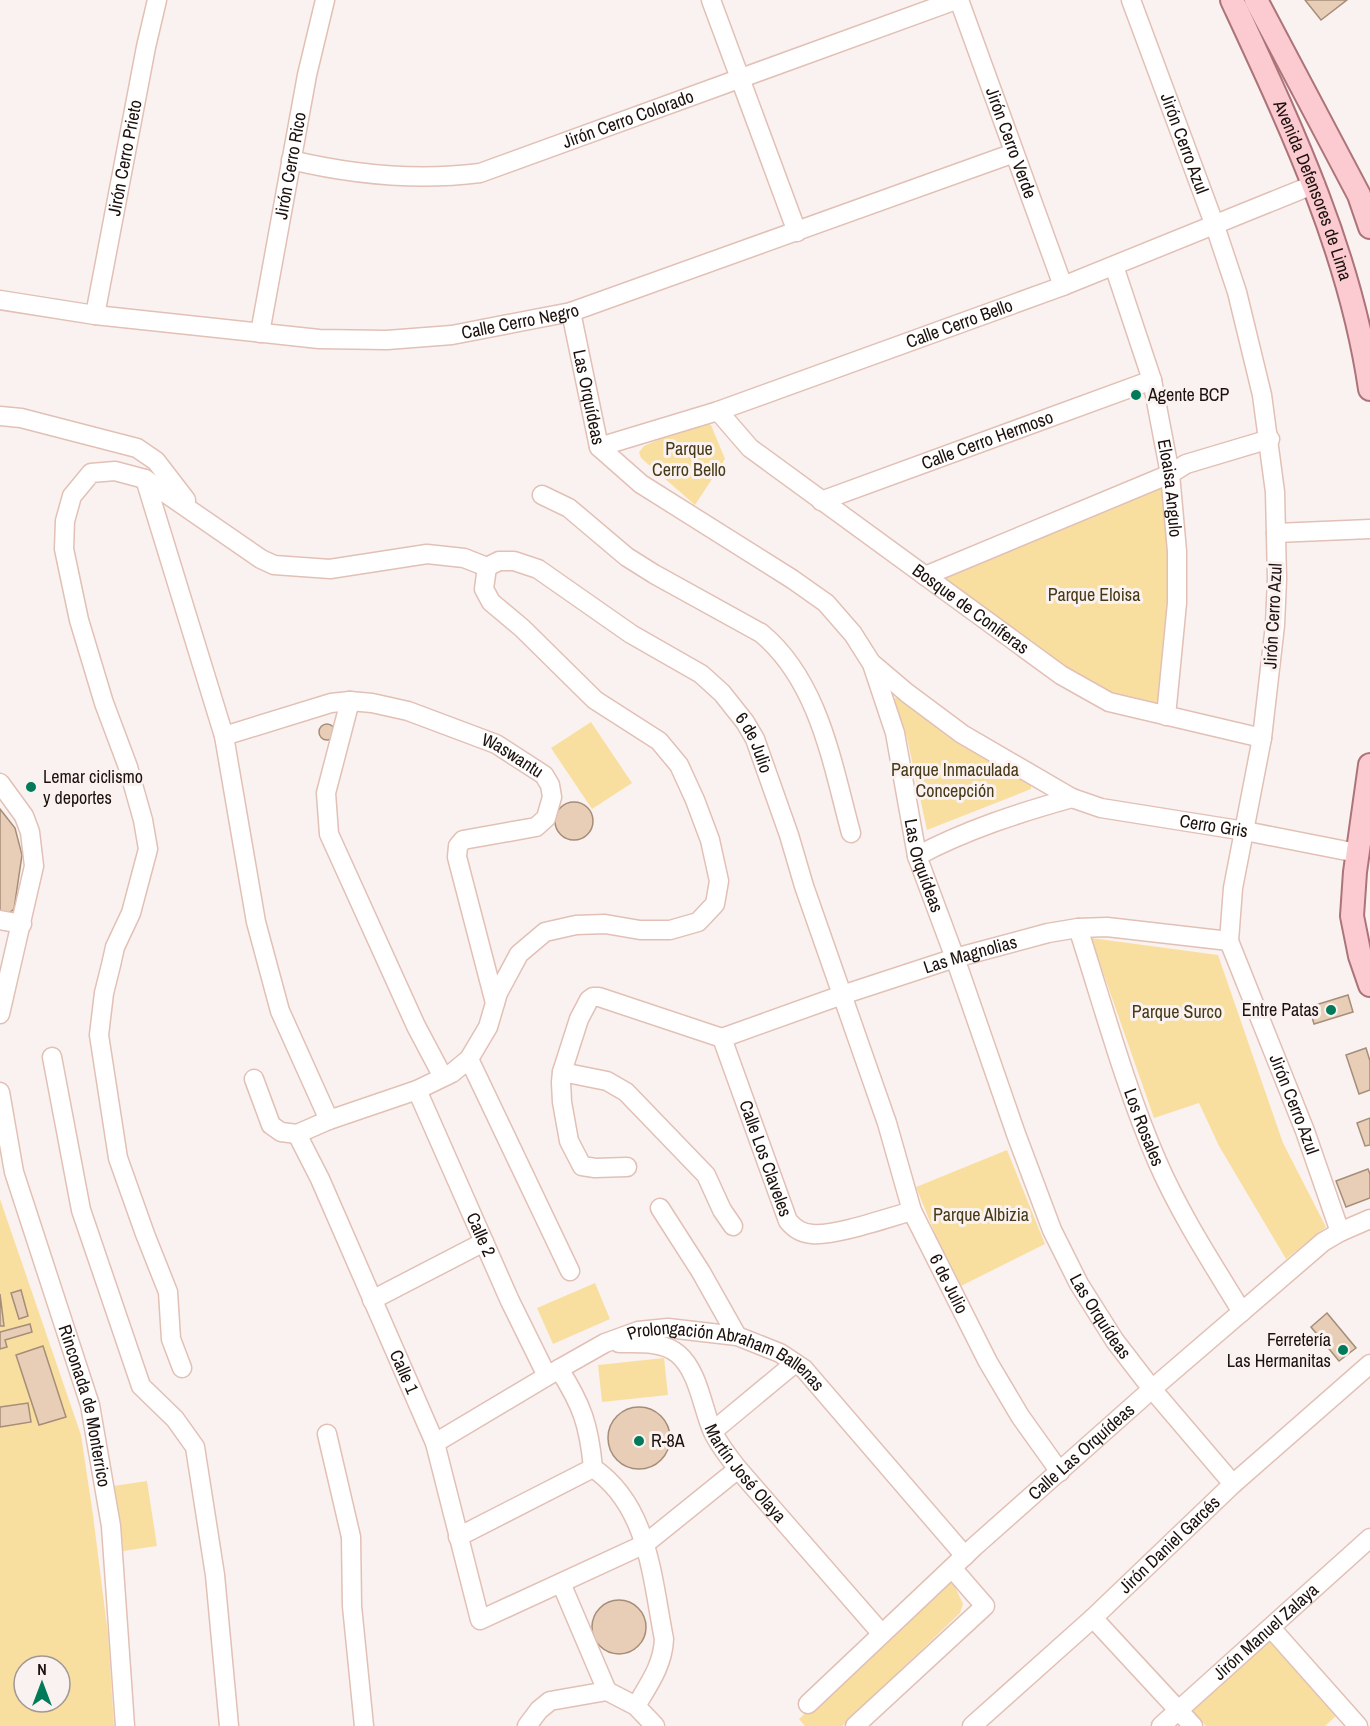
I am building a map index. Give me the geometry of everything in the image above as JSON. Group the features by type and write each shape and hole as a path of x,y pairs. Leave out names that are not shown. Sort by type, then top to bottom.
{"main road":[{"name":"Avenida Defensores de Lima","path":"1232,0 1315,184 1352,299 1366,359 1370,389"},
{"name":"Avenida Defensores de Lima","path":"1256,0 1359,195 1370,227"},
{"path":"1370,765 1352,916 1360,956 1370,985"}],"street":[{"name":"Jirón Cerro Prieto","path":"95,315 157,0"},
{"name":"Jirón Cerro Rico","path":"260,333 307,75 326,0"},
{"path":"711,0 797,232"},
{"name":"Jirón Cerro Colorado","path":"291,160 356,174 407,178 480,173 957,0"},
{"name":"Jirón Cerro Verde","path":"957,0 1063,286"},
{"name":"Jirón Cerro Azul","path":"1131,0 1215,226 1237,292 1262,396 1275,492 1277,579 1275,625 1262,738 1233,888 1229,941 1305,1131 1340,1232"},
{"name":"Calle Cerro Negro","path":"0,300 95,315 319,339 387,340 452,335 571,312 1014,153"},
{"name":"Calle Cerro Bello","path":"599,447 718,411 1063,286 1315,184"},
{"name":"Eloaisa Angulo","path":"1114,266 1152,380 1170,474 1176,550 1176,603 1166,716"},
{"name":"Las Orquídeas","path":"571,312 599,447 641,484 826,603 853,634 873,664 895,733 917,856 1052,1230 1092,1307 1115,1341 1152,1389 1233,1484"},
{"name":"Calle Cerro Hermoso","path":"821,501 1152,380"},
{"name":"Bosque de Coníferas","path":"718,411 750,448 1061,675 1109,702 1262,738"},
{"path":"0,416 21,418 137,448 156,461 194,511"},
{"path":"925,576 1170,474 1186,464 1269,439"},
{"path":"182,1368 171,1340 168,1292 118,1158 99,1035 104,993 115,947 131,913 148,849 143,820 128,767 104,703 79,620 64,549 65,521 72,496 92,473 115,471 145,479 261,559 274,565 330,569 427,554 464,558 487,567 484,589 491,602 522,628 595,700 659,741 679,765 710,840 719,881 715,904 698,922 670,930 640,930 605,924 576,925 544,932 519,954 498,993 488,1027 469,1059 452,1073 417,1090 329,1120 297,1134 281,1132 271,1125 254,1079"},
{"path":"145,479 224,736 258,932 280,1011 329,1120"},
{"path":"542,495 569,508 627,557 761,633 775,645 790,663 808,692 828,749 851,833"},
{"path":"1276,533 1370,530"},
{"name":"6 de Julio","path":"487,567 499,561 514,561 538,569 631,634 701,674 722,693 745,722 755,739 786,825 804,886 887,1123 912,1211 988,1362 1020,1416 1060,1472"},
{"name":"Cerro Gris","path":"873,664 962,734 1072,798 1101,808 1245,831 1358,853"},
{"path":"350,701 326,793 329,834 416,1026 443,1077"},
{"name":"Waswantu","path":"224,736 331,703 350,701 372,703 408,711 496,744 544,775 550,785 552,797 546,818 536,827 463,840 458,846 457,856 495,1003"},
{"path":"0,783 24,816 30,832 34,866 0,1014"},
{"path":"917,856 957,836 1028,810 1072,798"},
{"path":"0,920 22,924"},
{"name":"Las Magnolias","path":"722,1038 842,994 955,958 1048,933 1078,928 1107,927 1229,941"},
{"name":"Los Rosales","path":"1078,928 1158,1164 1202,1247 1242,1312"},
{"path":"627,1167 582,1166 569,1141 562,1102 562,1072 579,1019 590,1000 598,997 722,1038"},
{"name":"Calle Los Claveles","path":"722,1038 788,1221 796,1230 810,1234 826,1234 912,1211"},
{"path":"52,1058 81,1210 141,1386 175,1419 195,1448 215,1575 229,1726"},
{"path":"469,1059 570,1271"},
{"path":"562,1072 607,1081 626,1092 706,1175 722,1210 733,1226"},
{"name":"Calle 2","path":"417,1090 510,1301 553,1372 582,1409 588,1428 593,1468"},
{"name":"Rinconada de Monterrico","path":"0,1092 14,1172 90,1405 111,1526 125,1726"},
{"name":"Calle 1","path":"297,1134 320,1179 435,1443 480,1620 561,1583"},
{"path":"660,1208 737,1336"},
{"name":"Calle Las Orquídeas","path":"808,1704 958,1562 1152,1389 1323,1242 1370,1219"},
{"path":"372,1300 484,1242"},
{"name":"Prolongación Abraham Ballenas","path":"435,1443 553,1372 605,1344 638,1331 668,1328 737,1336 780,1353 795,1363 804,1370 958,1562 985,1606 855,1726"},
{"name":"Martín José Olaya","path":"605,1344 657,1345 677,1353 691,1370 713,1431 738,1469 882,1634"},
{"path":"713,1431 795,1363"},
{"name":"Jirón Daniel Garcés","path":"972,1726 1093,1618 1233,1484 1368,1368"},
{"path":"327,1434 351,1537 352,1606 364,1726"},
{"path":"458,1537 593,1468 619,1490 629,1504 645,1544 664,1639 659,1666 636,1706"},
{"path":"655,1726 636,1706 607,1690 561,1583 645,1544 738,1469"},
{"name":"Jirón Manuel Zalaya","path":"1161,1726 1367,1546"},
{"path":"1093,1618 1192,1726"},
{"path":"1271,1628 1353,1724"},
{"path":"527,1726 539,1710 550,1701 607,1690"}],"green space":[{"name":"Parque Cerro Bello","path":"698,422 711,425 725,459 695,505 641,458 639,452 644,446"},
{"name":"Parque Eloisa","path":"1165,486 1172,559 1160,706 1108,696 933,578"},
{"name":"Parque Inmaculada Concepción","path":"896,697 1031,784 1031,789 927,830 907,738 894,699"},
{"path":"591,722 632,783 592,809 551,748"},
{"name":"Parque Surco","path":"1091,938 1218,955 1283,1143 1326,1227 1286,1259 1219,1146 1199,1103 1154,1118"},
{"name":"Parque Albizia","path":"1007,1150 1045,1244 957,1288 916,1187"},
{"path":"0,1199 81,1435 108,1634 114,1726 0,1726"},
{"path":"595,1283 610,1319 553,1344 537,1308"},
{"path":"664,1358 668,1395 602,1402 598,1365"},
{"path":"147,1481 157,1546 123,1551 113,1486"},
{"path":"951,1578 963,1604 960,1613 842,1726 805,1726 799,1719"},
{"path":"1268,1640 1336,1716 1325,1726 1206,1726 1190,1709"}],"building":[{"path":"1305,0 1347,0 1321,20"},
{"path":"324,724 330,724 335,732 333,738 324,740 319,735 319,729"},
{"path":"574,802 588,807 593,821 588,835 574,840 560,835 555,821 560,807"},
{"path":"0,809 15,828 22,855 14,909 9,913 0,912"},
{"name":"Entre Patas","path":"1348,995 1353,1012 1314,1024 1309,1007"},
{"path":"1366,1048 1370,1061 1370,1090 1359,1094 1346,1055"},
{"path":"1370,1118 1370,1145 1365,1146 1357,1123"},
{"path":"1368,1169 1370,1198 1346,1207 1336,1181"},
{"path":"21,1290 28,1316 19,1319 11,1293"},
{"path":"0,1294 4,1326 0,1326"},
{"path":"1327,1313 1356,1348 1339,1361 1311,1327"},
{"path":"30,1324 32,1332 5,1340 7,1347 0,1349 0,1332"},
{"path":"43,1346 66,1417 39,1425 16,1355"},
{"path":"28,1403 31,1422 0,1427 0,1407"},
{"name":"R-8A","path":"639,1407 656,1412 661,1416 665,1421 670,1438 665,1455 661,1460 656,1464 639,1469 622,1464 617,1460 613,1455 608,1438 613,1421 617,1416 622,1412"},
{"path":"614,1600 624,1600 634,1604 642,1612 646,1627 642,1642 634,1650 624,1654 614,1654 604,1650 596,1642 592,1632 592,1622 596,1612 604,1604"}],"place":[{"name":"Agente BCP","path":"1136,395"},
{"name":"Lemar ciclismo y deportes","path":"31,787"},
{"name":"Entre Patas","path":"1331,1010"},
{"name":"Ferretería Las Hermanitas","path":"1343,1350"},
{"name":"R-8A","path":"639,1441"}]}
